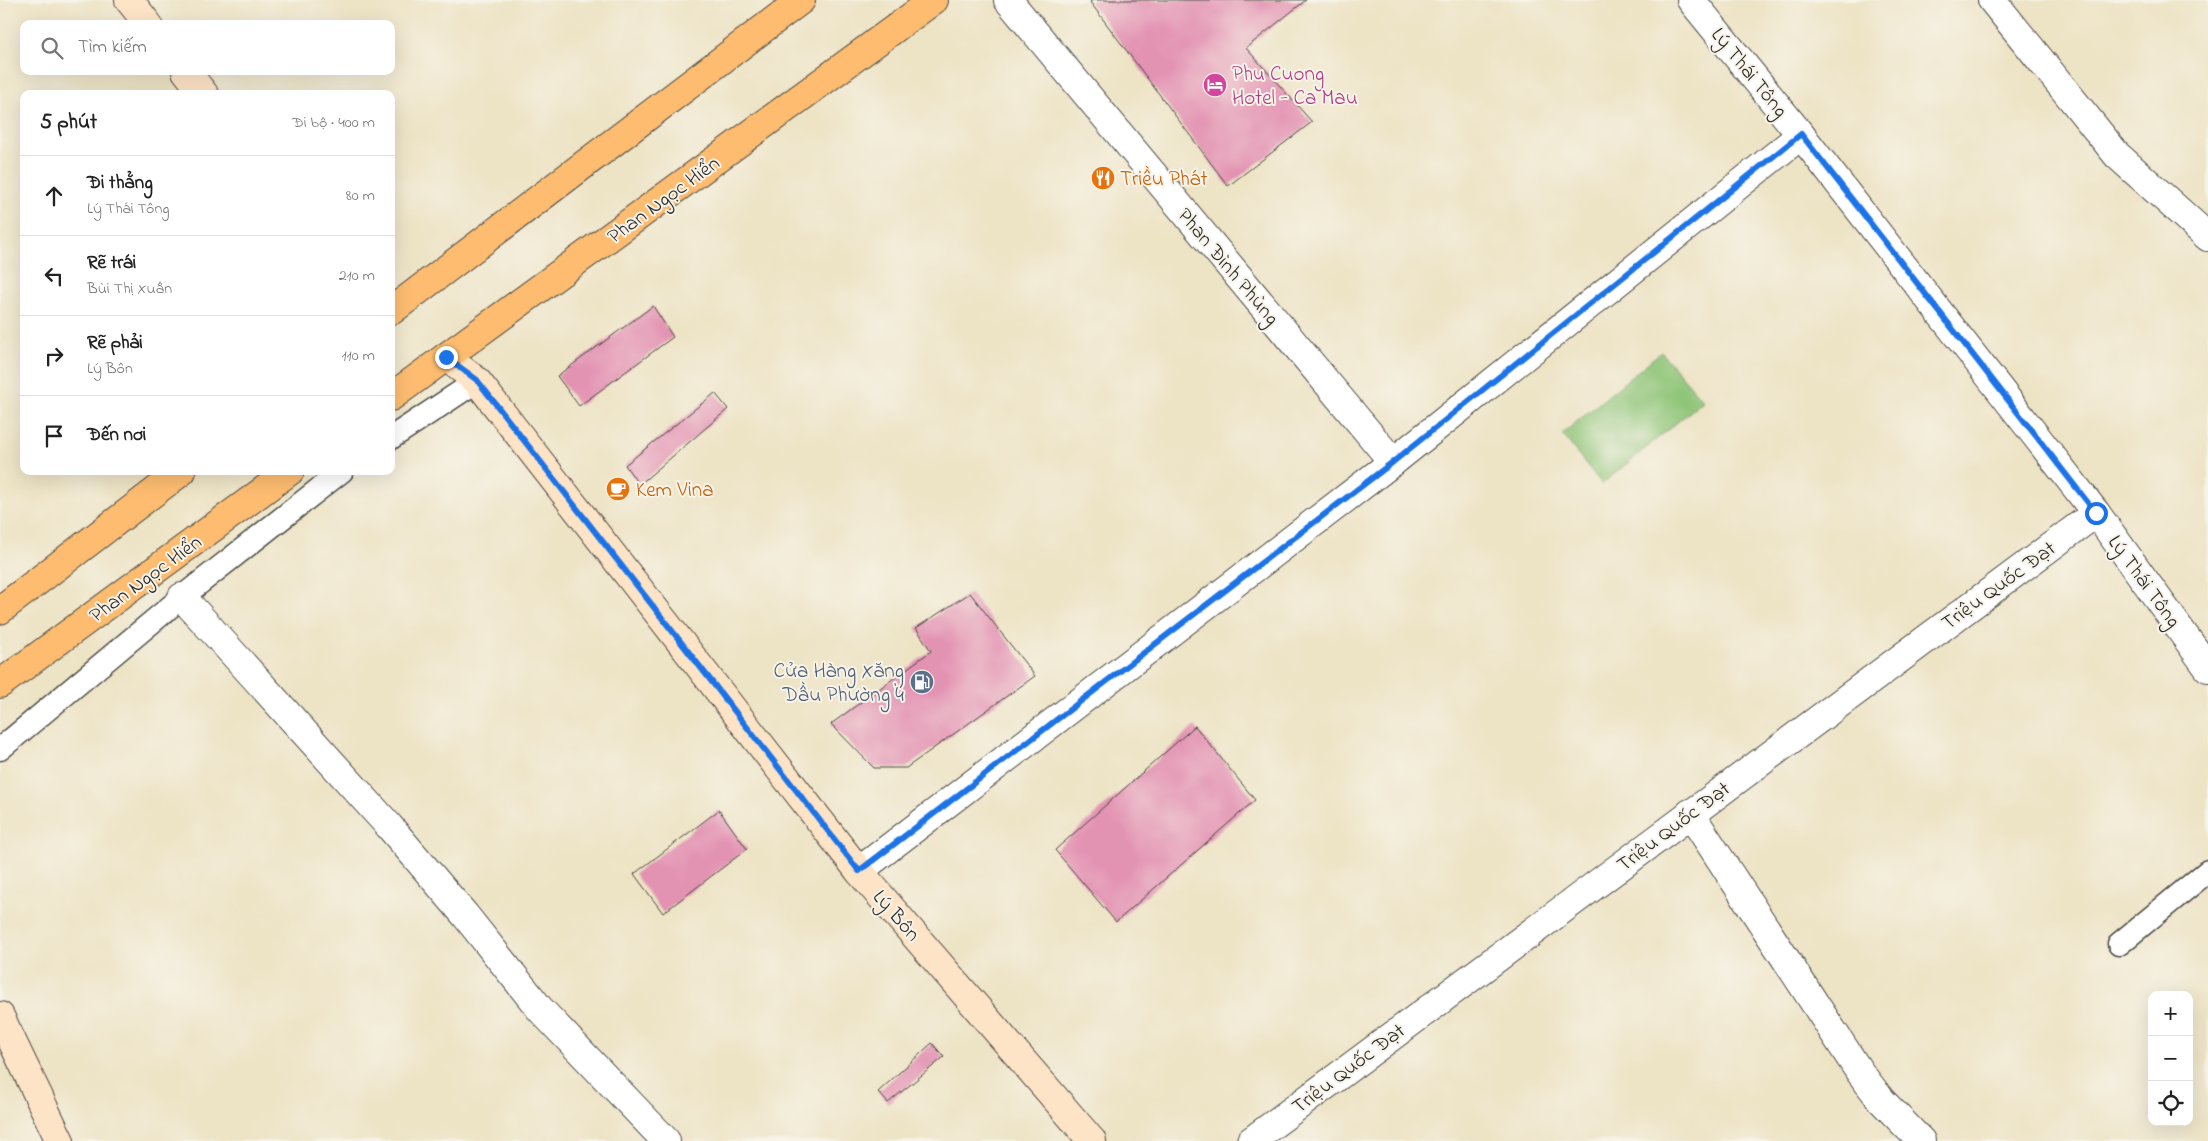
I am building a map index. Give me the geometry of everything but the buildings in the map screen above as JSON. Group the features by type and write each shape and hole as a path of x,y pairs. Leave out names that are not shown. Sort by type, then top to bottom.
{"highway":[{"path":"395,308 801,0"},
{"name":"Phan Ngọc Hiển","path":"395,394 934,0"},
{"path":"0,610 177,475"},
{"name":"Phan Ngọc Hiển","path":"0,684 285,475"}],"street":[{"path":"129,0 145,20"},
{"name":"Phan Đình Phùng","path":"1008,0 1393,462"},
{"name":"Lý Thái Tông","path":"1691,0 1801,134 2096,513 2208,668"},
{"path":"1992,0 2117,155 2208,237"},
{"path":"189,75 201,90"},
{"path":"859,871 1393,462 1801,134"},
{"name":"Lý Bôn","path":"446,357 477,380 859,871 1092,1141"},
{"name":"Triệu Quốc Đạt","path":"1251,1141 2096,513"},
{"path":"182,597 389,826 465,915 540,1009 666,1141"},
{"path":"1690,813 1859,1071 1881,1100 1921,1141"},
{"path":"0,1016 60,1141"}],"lane":[{"path":"395,435 477,380"},
{"path":"0,749 182,597 337,475"},
{"path":"2119,944 2208,871"}],"green space":[{"path":"1661,352 1703,401 1602,484 1562,434"}],"place":[{"name":"Phu Cuong Hotel - Ca Mau","path":"1215,85"},
{"name":"Triều Phát","path":"1103,178"},
{"name":"Kem Vina","path":"618,489"},
{"name":"Cửa Hàng Xăng Dầu Phường 4","path":"922,682"}],"route":[{"path":"446,357 477,380 859,871 1393,462 1801,134 2096,513"}]}
